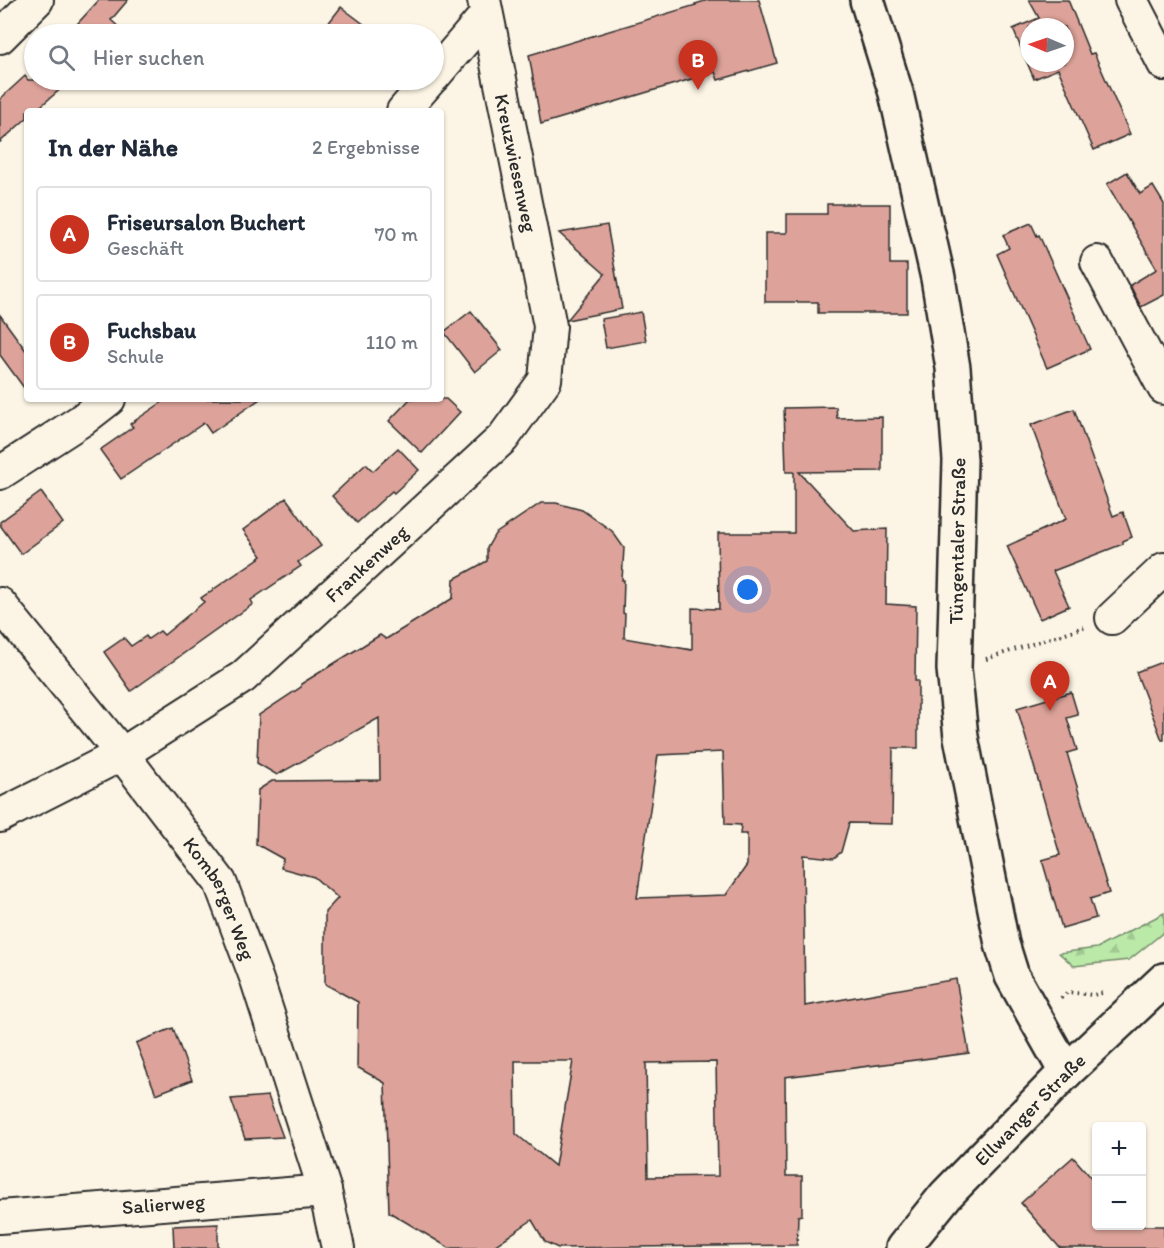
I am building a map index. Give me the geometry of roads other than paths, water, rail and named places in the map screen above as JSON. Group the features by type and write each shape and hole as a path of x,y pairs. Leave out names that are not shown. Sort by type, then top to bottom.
{"street":[{"path":"0,37 37,0"},
{"name":"Tüngentaler Straße","path":"867,0 896,93 938,278 953,368 960,460 954,669 961,737 996,921 1012,976 1066,1072"},
{"path":"1131,0 1164,64"},
{"path":"444,62 485,7"},
{"name":"Kreuzwiesenweg","path":"485,7 550,326"},
{"path":"407,108 422,90"},
{"path":"1096,262 1164,388"},
{"name":"Frankenweg","path":"0,816 122,754 243,677 502,438 545,380 550,326"},
{"path":"0,473 106,402"},
{"path":"1112,618 1164,569"},
{"name":"Komberger Weg","path":"0,604 122,754 220,882 257,980 325,1191 338,1248"},
{"name":"Ellwanger Straße","path":"903,1248 946,1195 1066,1072 1164,980"},
{"name":"Salierweg","path":"0,1217 325,1191"}],"place":[{"name":"Fuchsbau","path":"698,90"},
{"name":"Friseursalon Buchert","path":"1050,711"}]}
